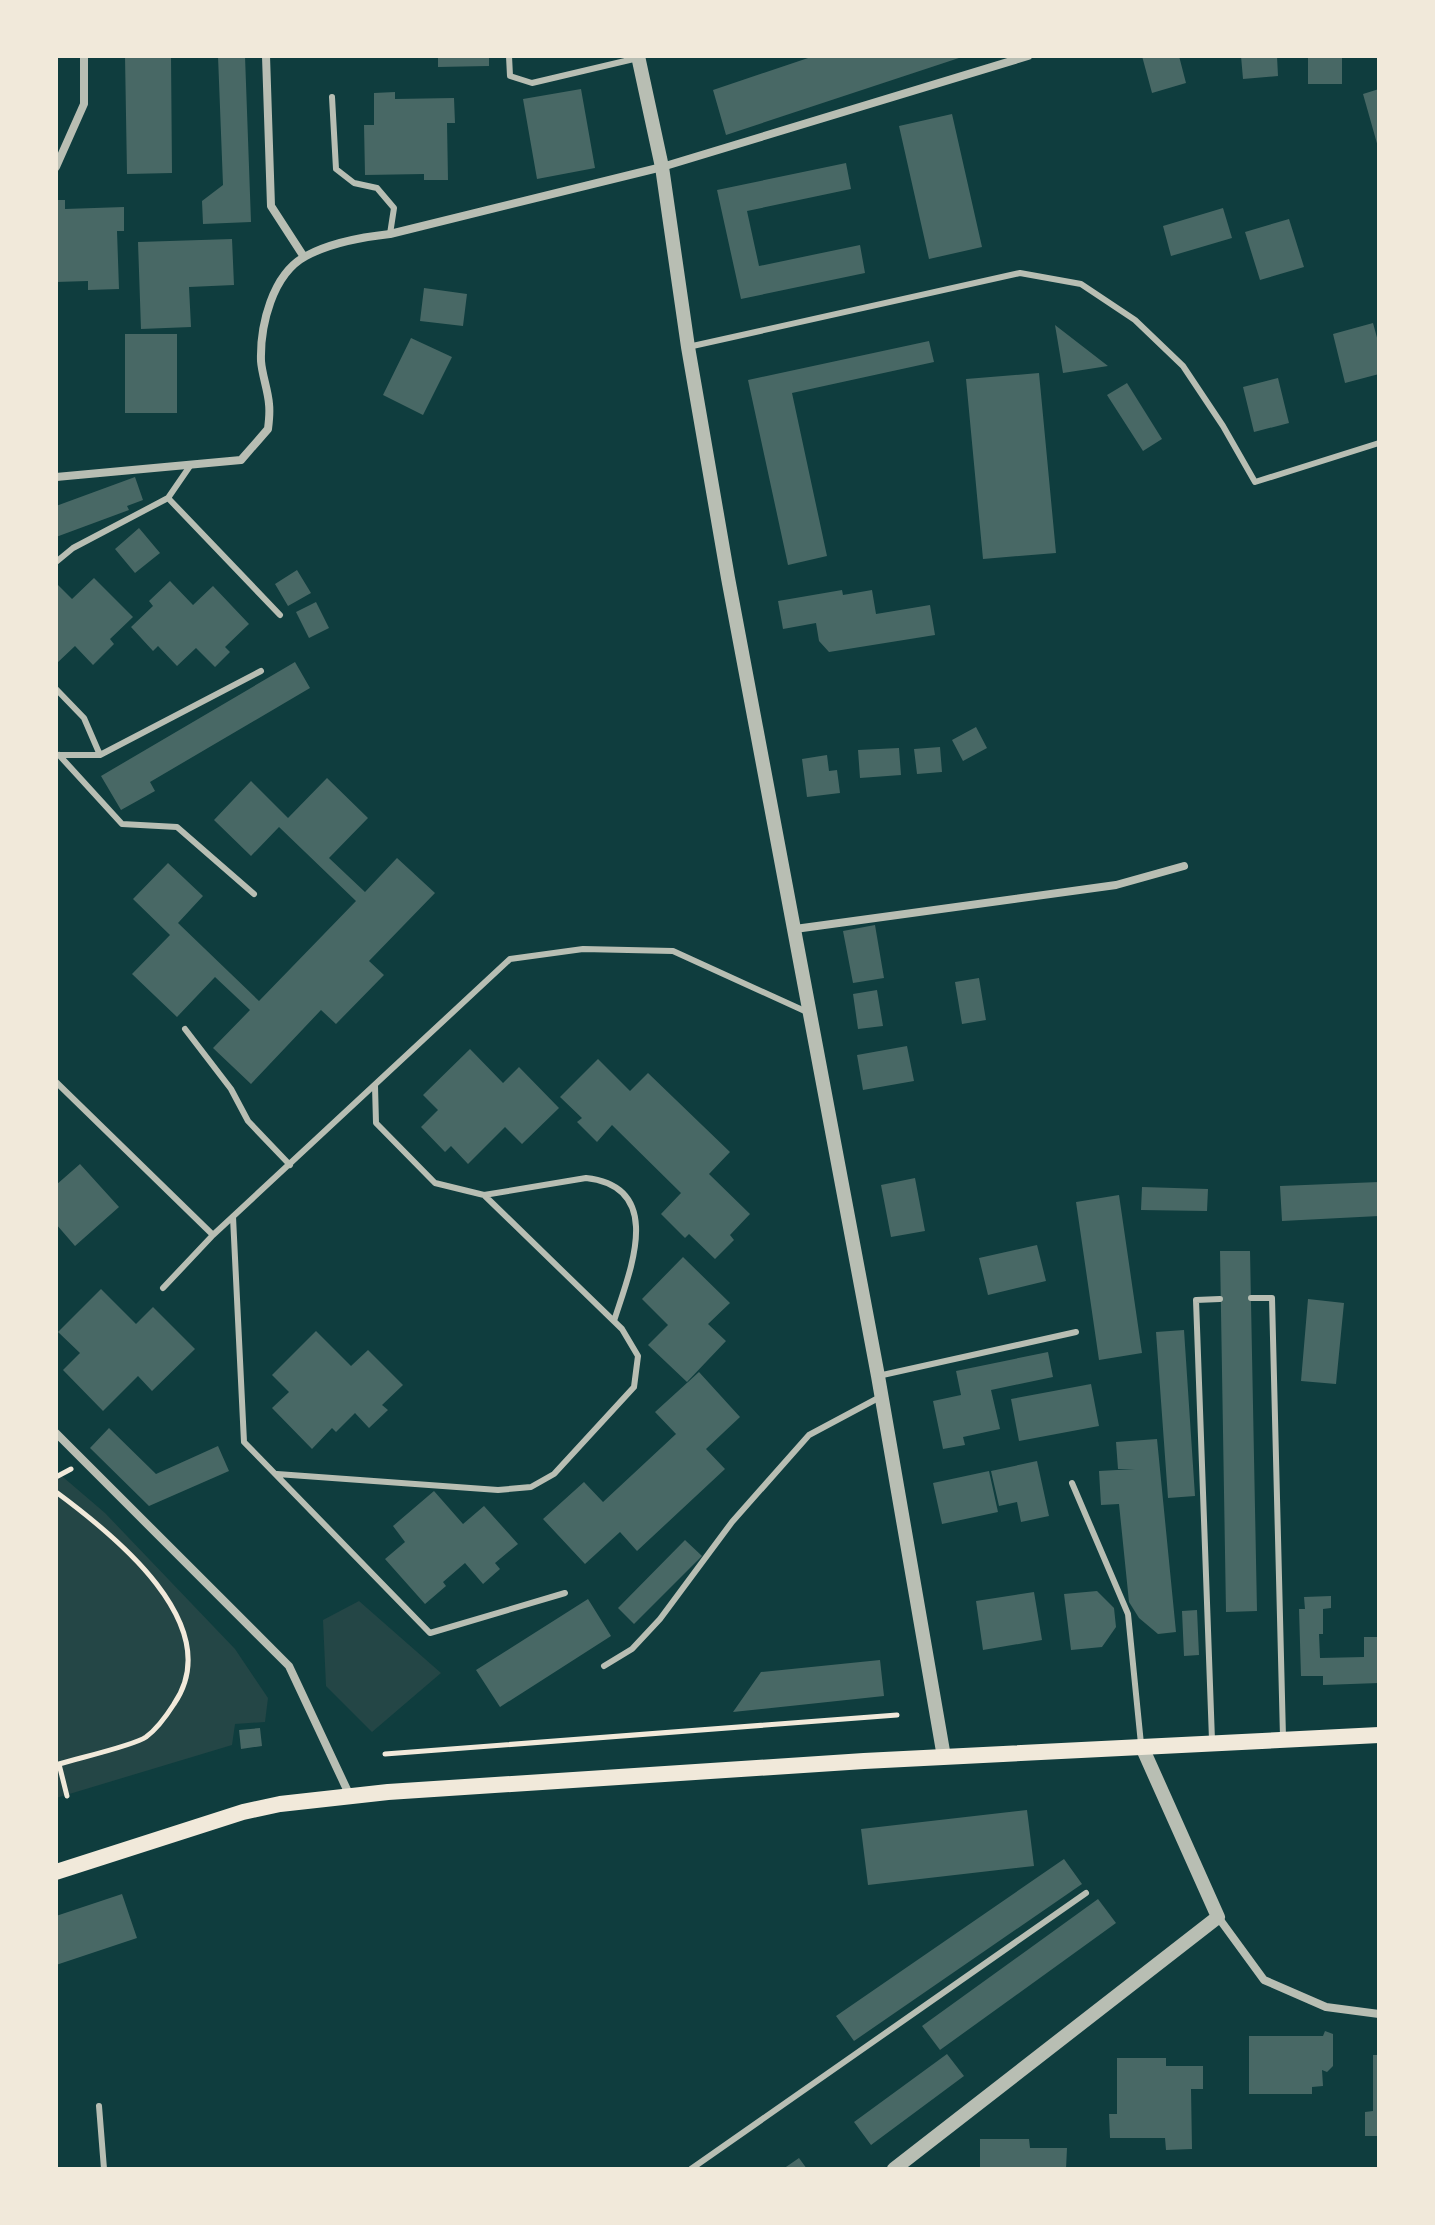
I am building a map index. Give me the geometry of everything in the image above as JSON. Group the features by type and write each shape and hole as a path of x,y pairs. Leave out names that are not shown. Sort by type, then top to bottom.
{"main road":[{"path":"56,1872 243,1812 280,1804 350,1796 944,1757 1379,1735"}],"street":[{"path":"56,167 84,104 84,56"},
{"path":"266,56 271,206 304,257"},
{"path":"56,477 241,460 268,429 269,405 261,362 264,324 275,293 289,271 304,257 361,237 390,234 662,167 1003,60 1028,56"},
{"path":"638,57 662,167 688,347 731,594 882,1396 944,1757"},
{"path":"795,929 1116,885 1184,866"},
{"path":"56,1433 289,1666 350,1796"},
{"path":"1142,1747 1218,1917 1264,1980 1326,2007 1379,2014"},
{"path":"894,2169 1218,1917"}],"lane":[{"path":"509,56 510,76 532,83 638,57"},
{"path":"332,97 336,169 354,183 377,188 394,208 390,234"},
{"path":"688,347 1020,273 1081,284 1135,320 1183,366 1255,482 1379,443"},
{"path":"56,562 73,548 168,498 190,466"},
{"path":"168,498 280,615"},
{"path":"57,755 100,755 261,671"},
{"path":"56,689 84,718 100,755"},
{"path":"57,755 122,824 177,827 254,894"},
{"path":"163,1288 213,1235 510,959 583,949 673,951 811,1014"},
{"path":"185,1029 231,1089 248,1121 290,1165"},
{"path":"56,1082 213,1235"},
{"path":"375,1086 376,1123 435,1183 484,1195 586,1178 603,1180 623,1195 636,1215 638,1233 614,1321"},
{"path":"277,1474 498,1490 531,1487 554,1474 634,1387 638,1356 622,1329 484,1195"},
{"path":"233,1217 244,1442 430,1633 565,1593"},
{"path":"1251,1298 1272,1298 1283,1740"},
{"path":"1212,1744 1196,1300 1220,1299"},
{"path":"878,1376 1076,1332"},
{"path":"604,1666 632,1649 660,1619 732,1522 809,1435 882,1396"},
{"path":"1072,1483 1128,1614 1142,1747"},
{"path":"691,2169 1086,1893"},
{"path":"99,2106 104,2169"}],"path":[{"path":"56,1492 144,1568 164,1592 188,1648 186,1687 166,1717 145,1738 59,1764 67,1796"},
{"path":"385,1754 897,1715"}],"shaded area":[{"path":"56,1471 105,1513 235,1649 268,1698 265,1722 235,1724 232,1745 56,1798"},
{"path":"359,1601 441,1673 372,1732 326,1686 323,1620"}],"building":[{"path":"125,56 171,56 172,173 127,174"},
{"path":"218,56 245,56 251,222 203,224 202,201 223,185"},
{"path":"438,56 489,56 489,66 438,67"},
{"path":"814,56 962,57 726,135 713,90"},
{"path":"1142,56 1179,56 1186,83 1152,93"},
{"path":"1241,56 1277,56 1278,76 1243,79"},
{"path":"1308,56 1342,56 1342,84 1308,84"},
{"path":"581,89 595,168 537,179 523,99"},
{"path":"1379,89 1379,147 1378,147 1363,94"},
{"path":"395,92 395,99 454,98 455,123 447,123 448,180 424,180 424,174 365,175 364,125 374,125 374,93"},
{"path":"952,114 982,247 929,259 899,126"},
{"path":"846,163 851,189 747,211 759,266 860,245 865,273 741,299 717,190"},
{"path":"56,200 65,200 65,209 124,207 124,231 117,231 119,289 88,290 88,281 56,282"},
{"path":"1223,208 1232,238 1171,256 1163,226"},
{"path":"1289,219 1304,267 1260,280 1245,232"},
{"path":"232,239 234,285 189,287 191,327 141,329 138,242"},
{"path":"424,288 467,294 463,326 420,321"},
{"path":"1373,323 1379,345 1379,374 1345,383 1333,334"},
{"path":"1055,325 1108,366 1063,373"},
{"path":"125,334 177,334 177,413 125,413"},
{"path":"411,338 452,357 423,415 383,395"},
{"path":"929,341 934,362 792,393 827,556 788,565 748,380"},
{"path":"1039,373 1056,553 983,559 966,379"},
{"path":"1278,378 1289,423 1254,432 1243,387"},
{"path":"1127,383 1162,439 1143,451 1107,395"},
{"path":"135,477 143,500 127,506 129,510 56,537 56,506"},
{"path":"139,528 160,553 135,573 115,549"},
{"path":"297,570 311,593 288,606 275,584"},
{"path":"94,578 133,617 110,639 114,644 93,665 75,646 56,664 56,583 72,599"},
{"path":"170,581 193,605 213,586 249,624 225,647 230,652 215,667 196,648 177,666 158,646 153,651 131,627 153,606 149,601"},
{"path":"842,590 843,595 872,590 876,614 930,605 935,635 829,652 819,641 816,623 783,629 778,601"},
{"path":"316,602 329,628 309,638 296,612"},
{"path":"295,662 310,688 150,782 155,791 121,810 101,776"},
{"path":"976,727 987,748 963,761 952,740"},
{"path":"940,747 942,772 917,774 914,749"},
{"path":"899,748 901,775 860,778 858,750"},
{"path":"827,755 829,771 837,770 840,793 807,797 802,759"},
{"path":"327,778 368,818 329,858 365,892 397,858 435,893 369,961 384,975 336,1024 321,1010 251,1084 213,1048 250,1010 215,977 177,1017 132,974 170,935 133,899 168,863 203,896 178,923 259,1001 356,901 279,827 251,856 214,820 251,781 288,818"},
{"path":"875,925 884,978 853,983 843,931"},
{"path":"979,978 986,1020 962,1024 955,982"},
{"path":"877,990 883,1026 858,1029 853,994"},
{"path":"907,1046 914,1081 863,1090 857,1055"},
{"path":"470,1049 503,1083 519,1067 559,1108 522,1144 505,1127 468,1164 451,1146 445,1152 421,1127 438,1110 423,1095"},
{"path":"598,1059 630,1091 648,1073 730,1152 709,1174 750,1214 730,1235 734,1240 715,1259 689,1234 685,1238 661,1214 681,1193 612,1125 597,1142 577,1122 582,1118 560,1097"},
{"path":"80,1164 119,1207 75,1246 56,1224 56,1185"},
{"path":"915,1178 925,1231 891,1237 881,1185"},
{"path":"1379,1182 1379,1216 1282,1221 1280,1186"},
{"path":"1142,1187 1208,1189 1207,1211 1141,1210"},
{"path":"1119,1195 1142,1353 1099,1360 1076,1202"},
{"path":"1037,1245 1046,1281 988,1295 979,1258"},
{"path":"1220,1251 1250,1251 1257,1611 1226,1612"},
{"path":"683,1257 730,1303 708,1324 726,1341 687,1382 648,1345 668,1325 642,1299"},
{"path":"101,1289 136,1324 153,1307 195,1349 152,1391 138,1376 103,1411 63,1370 80,1353 58,1332"},
{"path":"1308,1299 1344,1303 1336,1384 1301,1381"},
{"path":"1184,1330 1195,1496 1168,1498 1156,1332"},
{"path":"316,1331 351,1366 368,1350 403,1385 382,1405 388,1410 369,1428 355,1413 336,1432 332,1428 312,1449 272,1408 289,1392 272,1375"},
{"path":"1048,1352 1053,1377 991,1390 1000,1429 963,1437 965,1445 943,1449 933,1401 961,1395 956,1371"},
{"path":"699,1372 740,1417 706,1449 725,1469 637,1551 620,1532 585,1564 543,1519 584,1482 603,1502 676,1434 655,1412"},
{"path":"1091,1384 1099,1426 1019,1441 1011,1399"},
{"path":"109,1428 156,1474 218,1446 229,1471 149,1506 90,1448"},
{"path":"1157,1439 1176,1632 1158,1634 1139,1618 1129,1602 1119,1504 1101,1505 1099,1471 1135,1469 1118,1469 1116,1442"},
{"path":"1037,1461 1049,1516 1021,1522 1017,1502 999,1506 991,1471"},
{"path":"989,1471 998,1512 942,1524 933,1483"},
{"path":"434,1491 463,1524 484,1506 518,1544 495,1563 500,1569 483,1584 465,1563 443,1582 446,1586 425,1604 385,1559 405,1542 393,1526"},
{"path":"685,1540 702,1556 634,1624 618,1608"},
{"path":"1097,1591 1114,1608 1116,1627 1102,1647 1071,1650 1064,1594"},
{"path":"1034,1592 1042,1640 983,1650 976,1601"},
{"path":"1331,1596 1331,1608 1323,1609 1323,1634 1319,1634 1320,1658 1364,1657 1364,1637 1379,1637 1379,1683 1323,1685 1323,1676 1301,1676 1299,1609 1305,1609 1304,1597"},
{"path":"588,1599 611,1636 500,1707 476,1670"},
{"path":"1197,1610 1199,1655 1184,1656 1182,1611"},
{"path":"880,1660 884,1696 733,1712 761,1672"},
{"path":"260,1728 262,1746 241,1749 239,1730"},
{"path":"1027,1810 1034,1866 868,1885 861,1829"},
{"path":"1064,1859 1082,1884 854,2041 836,2016"},
{"path":"122,1894 137,1938 56,1965 56,1916"},
{"path":"1098,1899 1116,1923 940,2050 922,2026"},
{"path":"1325,2031 1333,2034 1333,2066 1327,2072 1322,2070 1323,2086 1312,2087 1312,2094 1249,2094 1249,2036 1323,2036"},
{"path":"947,2054 964,2076 871,2145 854,2122"},
{"path":"1373,2055 1379,2055 1379,2136 1365,2136 1365,2112 1373,2111"},
{"path":"1117,2058 1166,2058 1166,2066 1203,2066 1203,2089 1191,2089 1192,2149 1166,2150 1165,2138 1110,2138 1109,2114 1117,2114"},
{"path":"980,2139 1029,2139 1030,2148 1067,2148 1066,2169 980,2169"},
{"path":"799,2158 807,2169 783,2169"}]}
